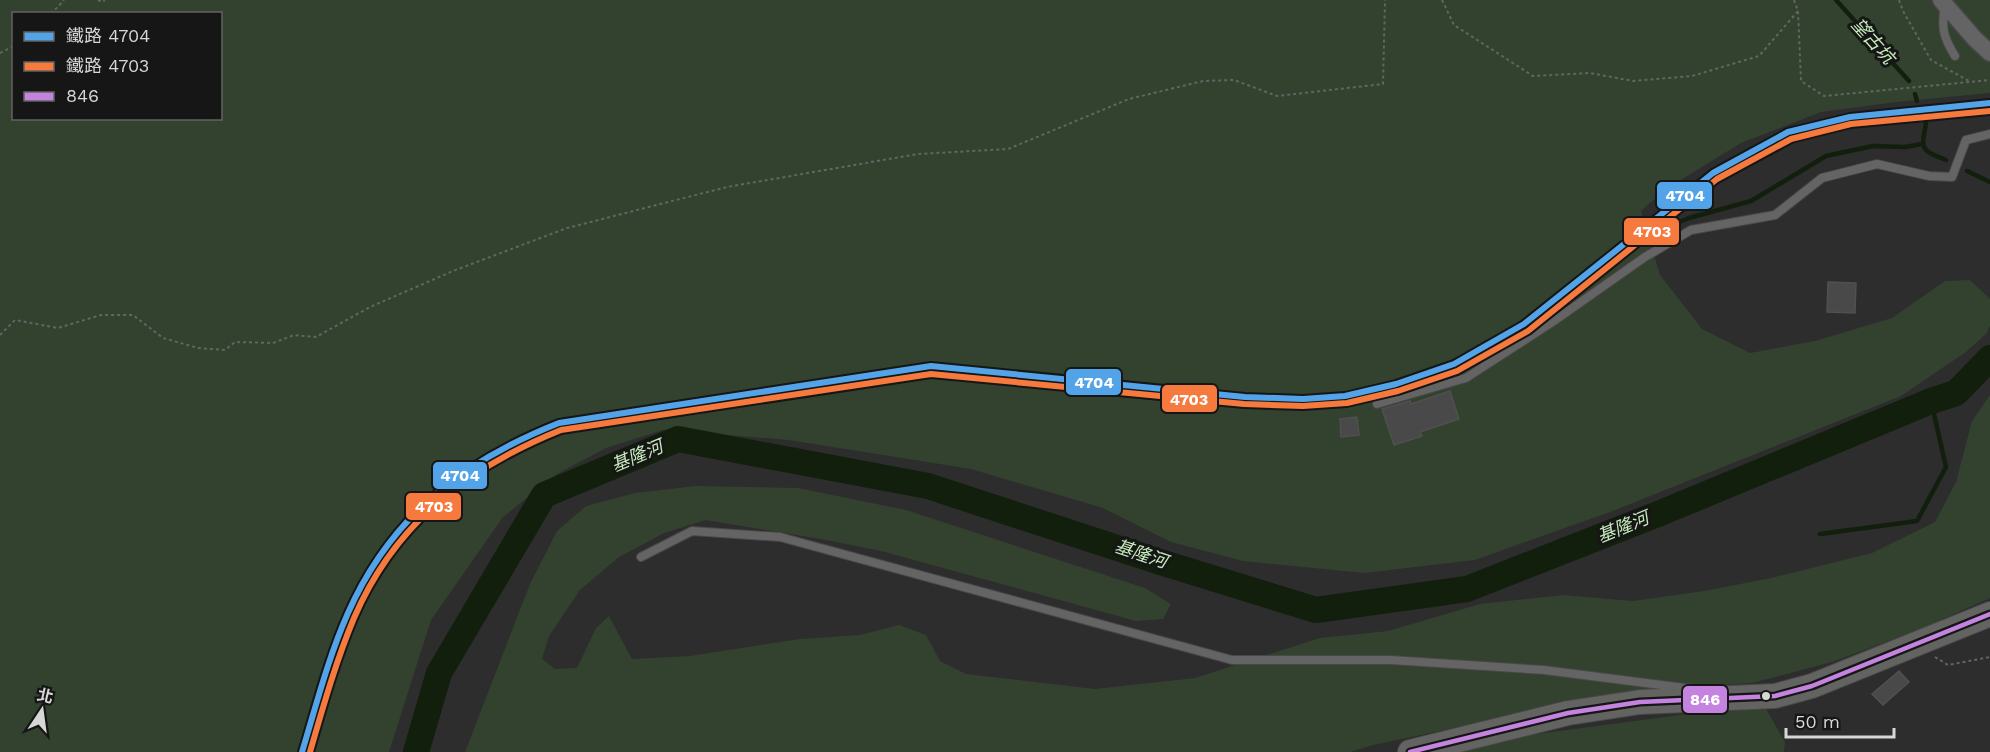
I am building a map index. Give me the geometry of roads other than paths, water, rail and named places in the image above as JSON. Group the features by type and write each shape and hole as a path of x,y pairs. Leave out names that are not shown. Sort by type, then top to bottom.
{"main road":[{"path":"1410,752 1568,713 1640,702 1775,696 1812,686 1990,614"}],"street":[{"path":"1943,2 1990,53"}],"lane":[{"path":"1943,2 1942,20 1945,40 1955,56"},
{"path":"1377,405 1466,378 1554,321 1645,257 1691,230 1775,215 1822,178 1877,164 1929,177 1952,177 1966,140 1990,134"},
{"path":"640,557 692,531 780,537 1232,660 1391,660 1544,670 1713,692 1724,699"}],"waterway":[{"name":"望古坑","path":"1836,0 1909,81"},
{"name":"望古坑","path":"1915,94 1917,101"},
{"name":"望古坑","path":"1925,119 1923,140 1925,149 1946,160"},
{"path":"1641,238 1689,218 1751,201 1826,156 1873,146 1905,147 1922,144"},
{"name":"望古坑","path":"1967,171 1990,182"},
{"name":"基隆河","path":"416,752 439,673 544,495 678,439 928,486 1316,610 1467,589 1658,514 1931,401 1956,393 1990,358"},
{"path":"1820,534 1917,521 1946,467 1931,401"}],"rail line":[{"name":"4704","path":"302,752 334,647 365,579 386,548 408,520 461,474 524,438 559,423 931,366 1245,397 1303,399 1345,396 1396,384 1454,364 1524,324 1713,173 1788,132 1850,117 1990,103"},
{"name":"4703","path":"310,752 336,667 354,618 371,584 390,554 413,527 465,481 495,462 561,430 931,374 1244,404 1303,406 1347,403 1398,391 1457,371 1528,331 1717,179 1791,139 1851,124 1990,111"}]}
